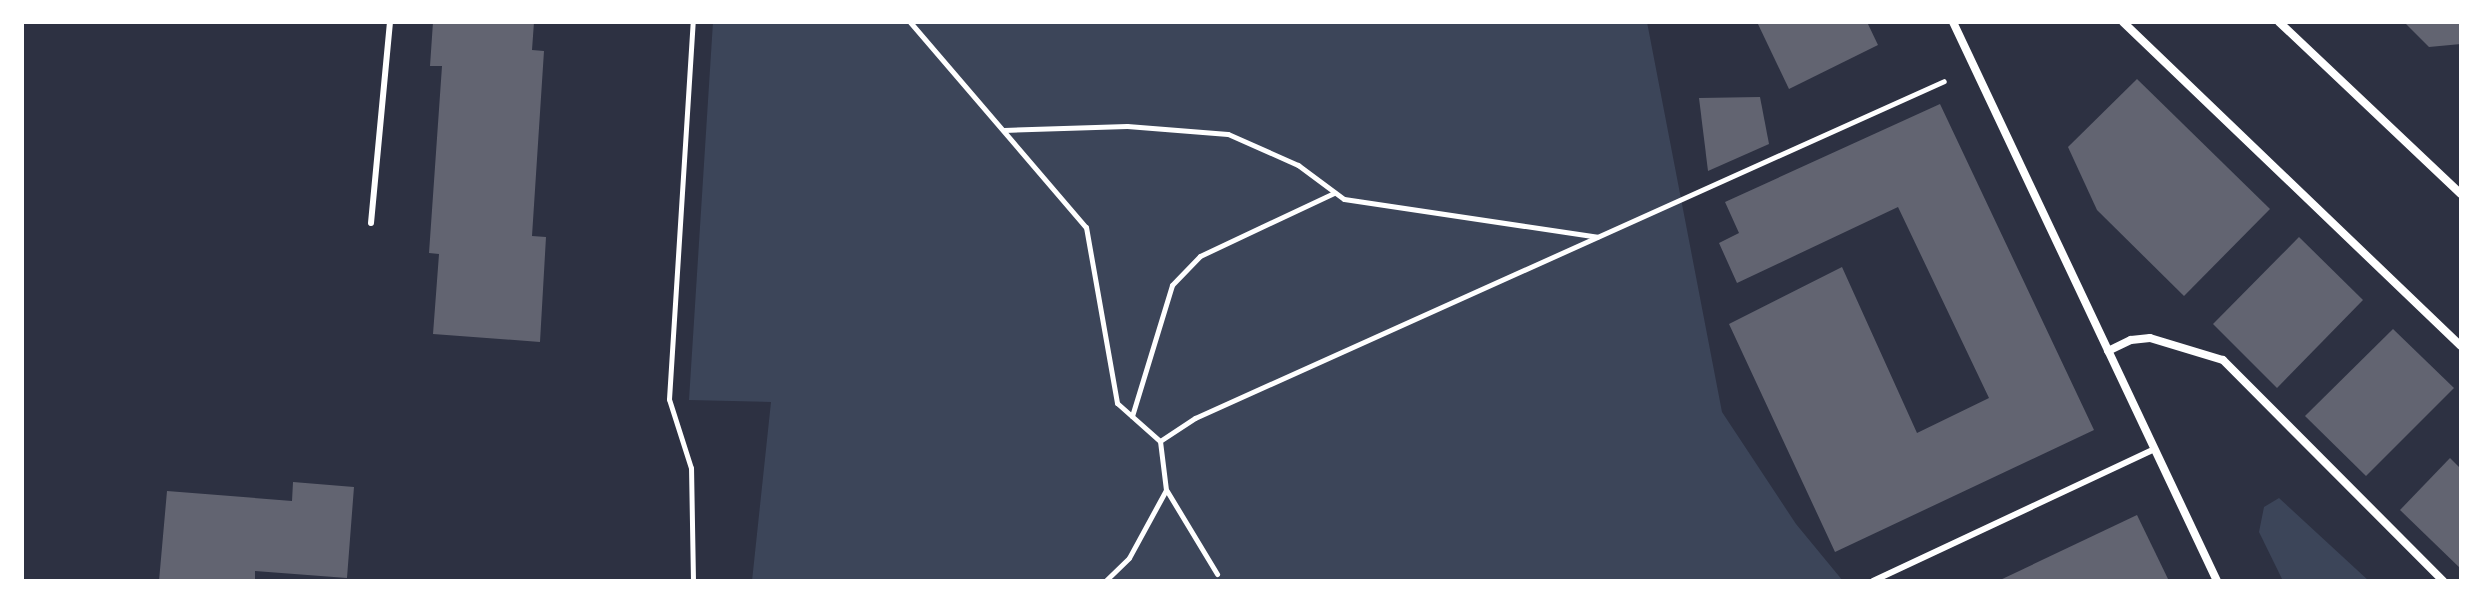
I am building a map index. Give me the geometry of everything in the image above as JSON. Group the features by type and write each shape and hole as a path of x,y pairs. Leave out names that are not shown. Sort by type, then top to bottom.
{"street":[{"path":"1953,22 2217,581"},
{"path":"2123,22 2461,346"},
{"path":"2279,22 2461,194"},
{"path":"2108,351 2131,340 2150,338 2223,360 2443,581"}],"lane":[{"path":"371,223 390,22"},
{"path":"1873,581 2155,449"}],"path":[{"path":"693,22 669,399 691,468 693,581"},
{"path":"910,22 1086,227 1117,403 1160,441 1166,490 1217,574"},
{"path":"1160,441 1195,418 1974,67"},
{"path":"1004,130 1127,126 1228,134 1298,165 1344,199 1598,237"},
{"path":"1132,416 1172,285 1200,256 1335,192"},
{"path":"1105,581 1129,558 1166,490"}],"shaded area":[{"path":"713,22 1647,22 1722,412 1796,524 1843,581 752,581 771,402 689,400"},
{"path":"2279,498 2369,581 2283,581 2259,532 2264,507"}],"building":[{"path":"433,22 534,22 532,50 544,51 532,236 546,237 540,342 433,334 439,254 429,253 442,66 430,66"},
{"path":"1757,22 1867,22 1878,45 1789,89"},
{"path":"2404,22 2461,22 2461,44 2429,47"},
{"path":"2137,79 2270,209 2184,296 2097,210 2068,147"},
{"path":"1760,97 1769,144 1708,171 1699,98"},
{"path":"1940,104 2094,430 1835,552 1729,324 1842,267 1917,433 1989,398 1898,207 1737,283 1719,243 1739,233 1725,202"},
{"path":"2299,237 2363,300 2277,388 2213,324"},
{"path":"2393,329 2454,388 2366,476 2305,416"},
{"path":"2450,458 2461,469 2461,569 2400,510"},
{"path":"293,482 354,487 347,578 255,571 255,581 159,581 167,491 292,501"},
{"path":"2137,515 2169,581 1998,581"}]}
